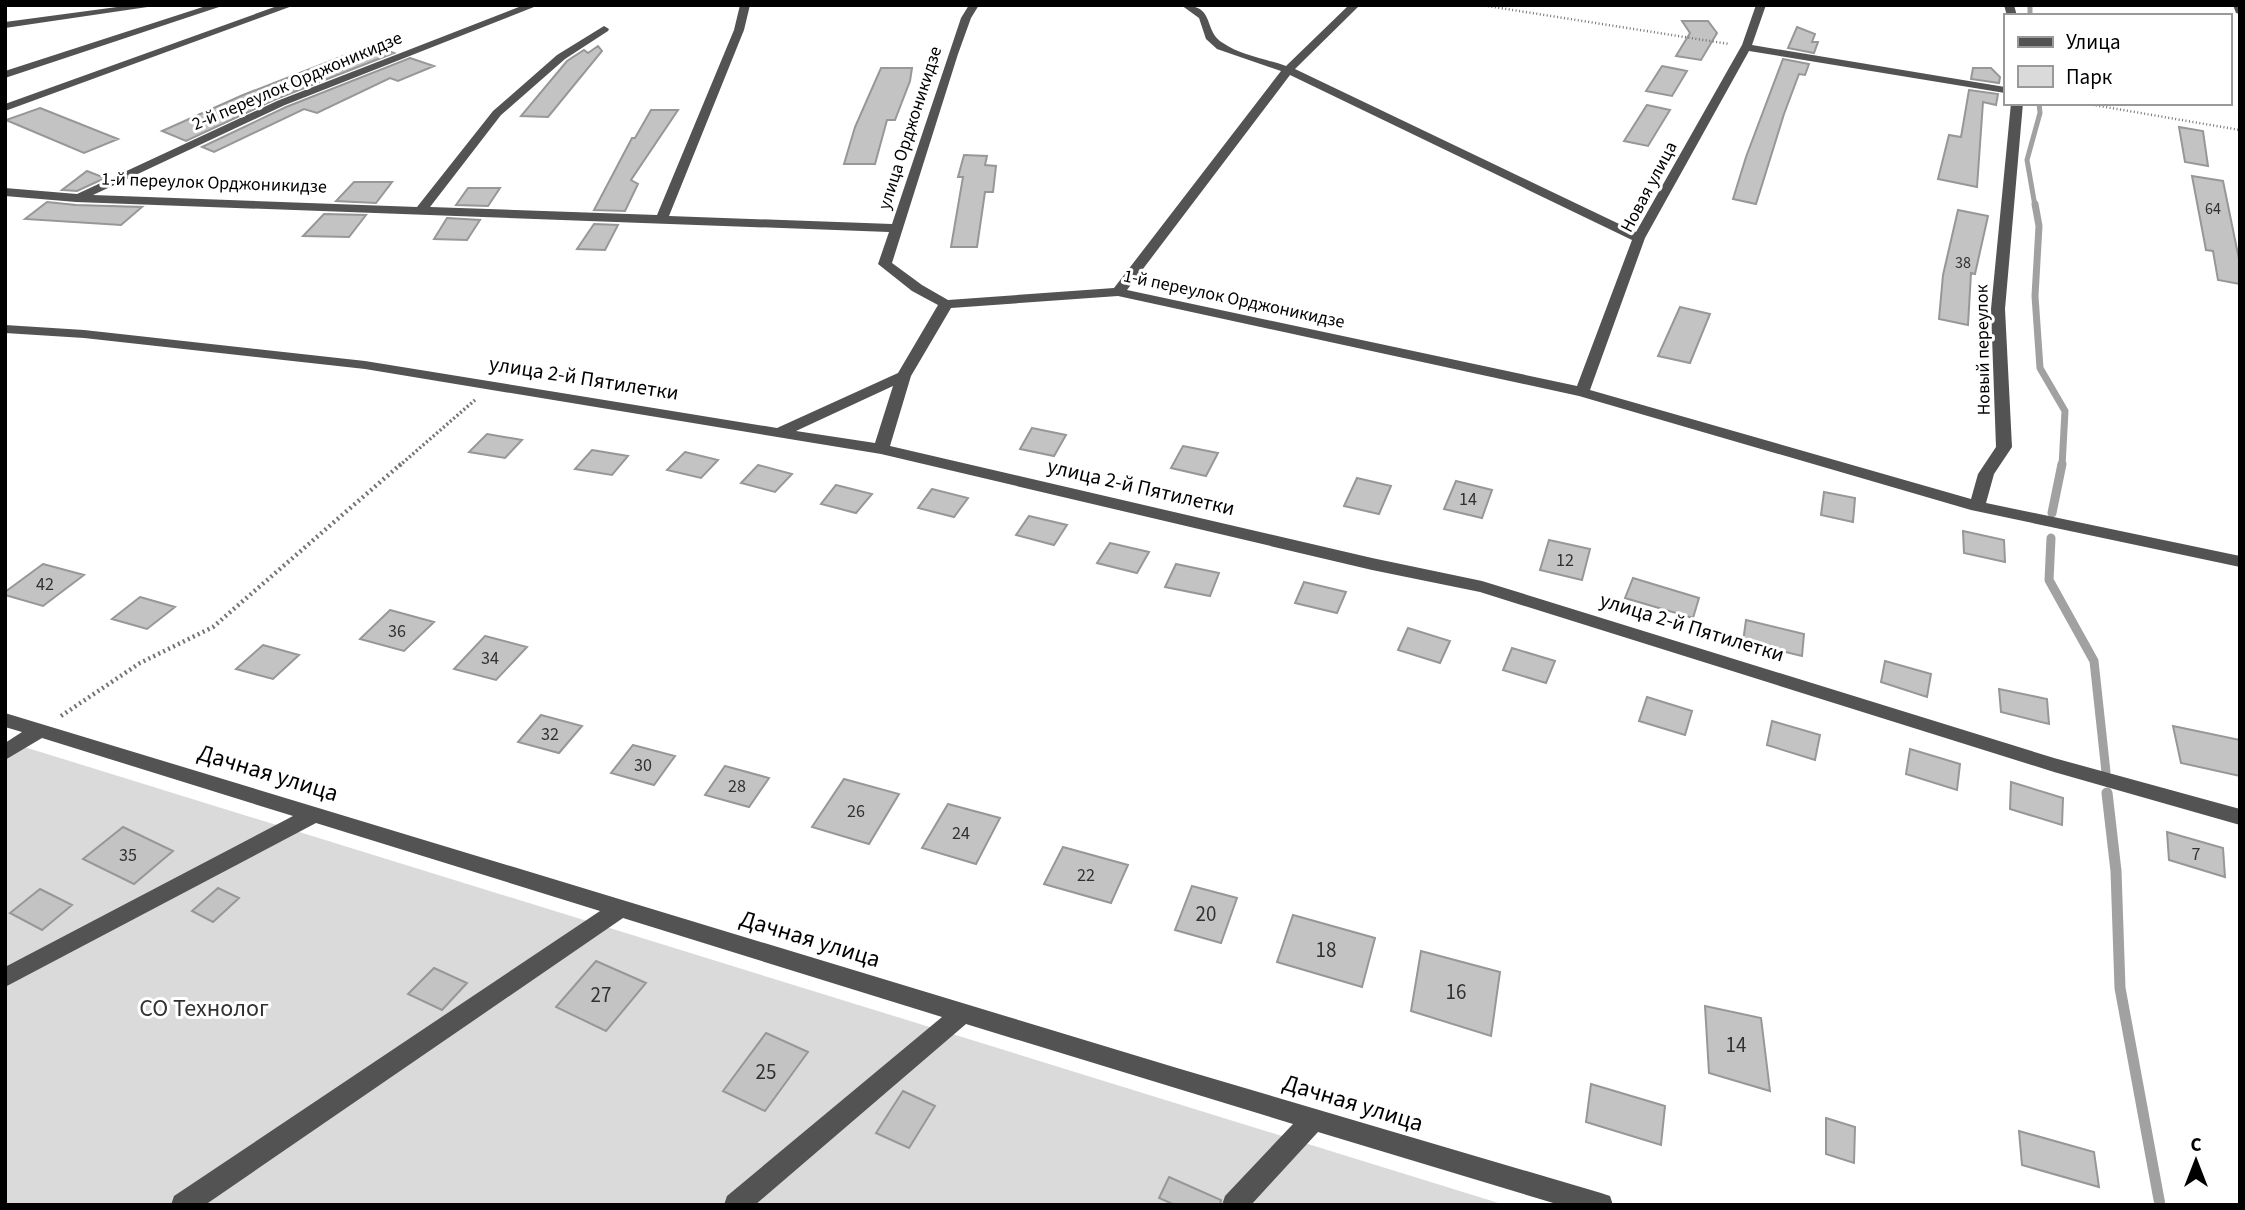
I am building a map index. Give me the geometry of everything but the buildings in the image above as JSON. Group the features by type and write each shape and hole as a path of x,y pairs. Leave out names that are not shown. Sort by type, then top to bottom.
{"street":[{"path":"68,17 72,5"},
{"path":"5,25 156,5"},
{"path":"5,75 220,5"},
{"path":"5,108 290,5"},
{"name":"2-й переулок Орджоникидзе","path":"76,198 281,103 534,5"},
{"path":"661,220 740,30 745,5"},
{"name":"улица Орджоникидзе","path":"946,304 917,288 885,264 966,18 974,5"},
{"path":"1186,5 1203,16 1211,39 1221,47 1288,70 1639,238"},
{"path":"1118,292 1288,70 1355,5"},
{"name":"Новая улица","path":"1582,392 1639,238 1746,47 1762,5"},
{"path":"2238,5 2240,11"},
{"path":"421,210 497,113 561,57 604,29"},
{"path":"1746,47 2004,90"},
{"name":"Новый переулок","path":"1977,506 1986,474 2004,447 1998,309 2017,105"},
{"name":"1-й переулок Орджоникидзе","path":"5,192 76,198 895,228"},
{"name":"1-й переулок Орджоникидзе","path":"946,304 1118,292 1582,392 1977,506 2240,562"},
{"path":"881,449 905,376 946,304"},
{"name":"улица 2-й Пятилетки","path":"5,329 84,334 365,365 881,449 1372,564 1482,587 2054,765 2240,817"},
{"path":"780,433 905,376"},
{"name":"Дачная улица","path":"5,720 1601,1205"},
{"path":"5,753 39,731"},
{"path":"5,978 315,814"},
{"path":"183,1205 622,908"},
{"path":"736,1205 963,1013"},
{"path":"1234,1205 1314,1119"}],"path":[{"path":"1481,5 1746,47"},
{"path":"2094,105 2240,130"},
{"path":"39,731 140,663 213,627 491,386"}],"green space":[{"name":"СО Технолог","path":"5,741 1505,1205 5,1205"}],"waterway":[{"path":"2030,5 2030,14"},
{"path":"2035,206 2027,160 2040,113 2039,105"},
{"path":"2035,204 2039,226 2035,296 2040,368 2065,411 2062,466"},
{"path":"2052,513 2062,464"},
{"path":"2051,538 2049,580 2094,661 2106,772"},
{"path":"2107,793 2116,871 2120,988 2160,1205"}]}
